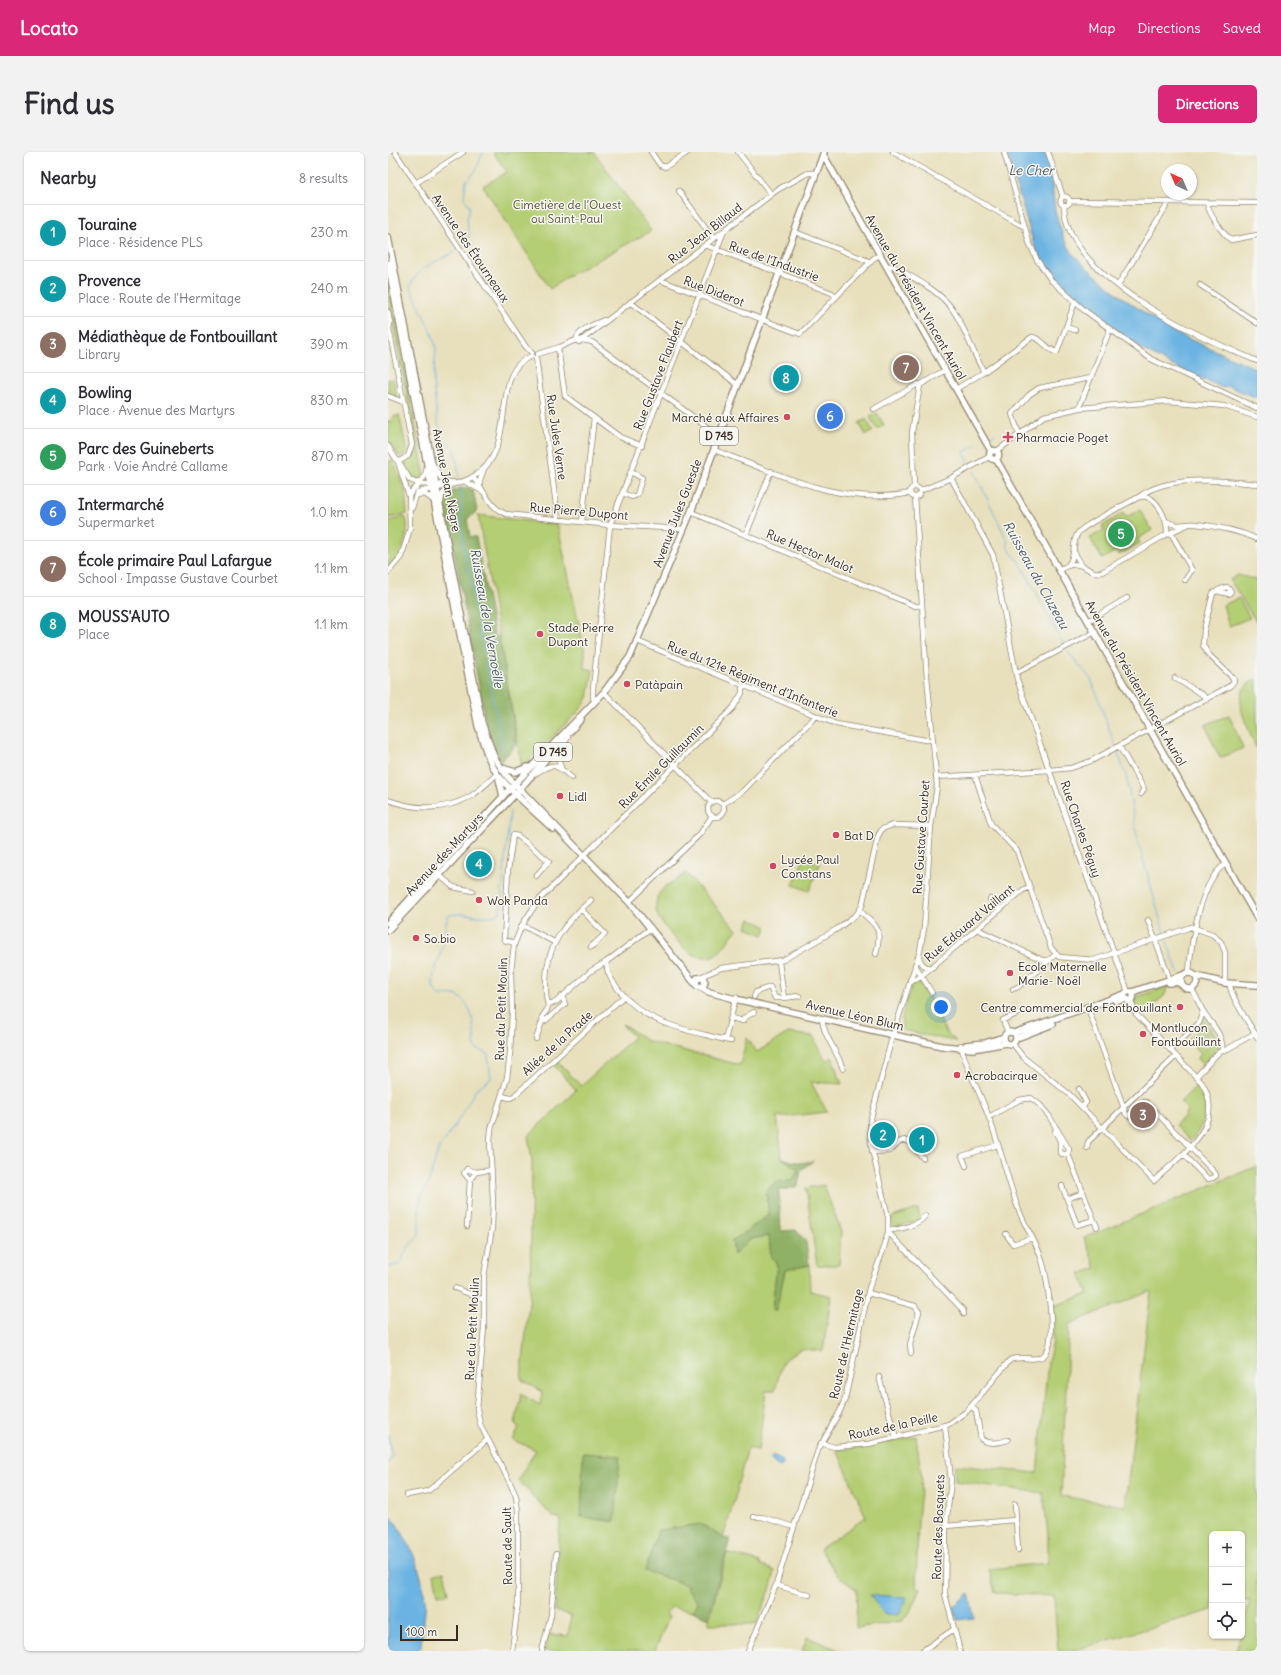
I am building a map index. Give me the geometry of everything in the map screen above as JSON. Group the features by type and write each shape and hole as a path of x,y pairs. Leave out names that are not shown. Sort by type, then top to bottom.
{"main road":[{"name":"Avenue Jules Guesde","path":"512,787 604,692 624,668 637,641 691,512 823,153"},
{"name":"Avenue du Président Vincent Auriol","path":"823,153 1257,918"},
{"name":"Avenue Jean Nègre","path":"388,237 433,465 433,500 478,726 486,752 499,777 503,796"},
{"name":"Avenue Jean Nègre","path":"388,263 427,468 440,502 482,723 489,744 512,787"},
{"name":"Avenue Jules Guesde","path":"518,792 571,731 585,712"},
{"name":"D 745","path":"502,770 519,772 536,762"},
{"path":"499,777 502,770"},
{"name":"Avenue Jean Nègre","path":"499,777 518,792"},
{"name":"Avenue des Martyrs","path":"388,930 512,787"},
{"name":"Avenue des Martyrs","path":"388,923 518,792"},
{"name":"Avenue Léon Blum","path":"518,792 585,856 629,902 684,971 698,979 703,978 713,991 735,998 894,1034"},
{"path":"1182,985 1181,980 1186,974 1228,983 1257,985"},
{"name":"Avenue Léon Blum","path":"698,979 700,988 709,992 894,1034 961,1047 985,1047 1006,1037 1015,1036 1089,1011 1186,974"},
{"path":"1196,976 1197,983"},
{"path":"1192,989 1197,983 1204,979"},
{"name":"Avenue Léon Blum","path":"1015,1036 1169,983 1177,982 1186,989 1192,989"},
{"path":"700,988 706,983"},
{"path":"1013,1044 1015,1036"},
{"name":"Avenue Léon Blum","path":"1006,1037 1013,1044"}],"street":[{"name":"Avenue des Étourneaux","path":"395,152 526,347 534,355"},
{"path":"416,183 463,152"},
{"path":"651,152 662,167 668,167 688,152"},
{"path":"738,152 771,194"},
{"path":"893,152 1025,226"},
{"path":"1004,152 1033,252 1043,270 1075,302 1143,354 1165,366 1257,408"},
{"path":"1048,152 1063,197 1061,201 1064,205 1066,226 1073,240 1092,264 1118,285 1156,312 1176,324 1257,362"},
{"name":"Rue Jean Billaud","path":"609,318 785,184 808,173 816,172"},
{"path":"679,191 714,239"},
{"path":"1063,197 1068,197 1070,201 1257,203"},
{"path":"1064,205 1068,205 1070,201"},
{"path":"1118,285 1169,202"},
{"path":"1207,203 1209,209 1223,231 1231,240 1257,235"},
{"name":"Rue Gustave Flaubert","path":"595,701 593,698 593,689 610,525 642,446 724,231"},
{"path":"794,232 871,262"},
{"name":"Rue de l'Industrie","path":"705,245 717,251 832,293 836,297"},
{"path":"836,297 880,255"},
{"path":"886,266 893,266 938,295 949,306 962,326 984,372"},
{"name":"Rue Diderot","path":"660,280 800,334 836,297"},
{"path":"1200,285 1255,322 1257,315"},
{"path":"630,302 738,385"},
{"path":"956,389 984,372 1032,337 1038,339 1054,352 1057,352 1075,302"},
{"path":"388,312 390,323 389,329 412,448 408,456 398,462"},
{"path":"388,572 401,557 408,540 412,502 417,494 434,486 464,481 472,477 485,466 496,452 500,443 510,377 519,362 534,355 578,341 609,318"},
{"path":"578,341 586,329 609,318"},
{"path":"1066,327 1075,330"},
{"path":"1079,408 1110,329"},
{"path":"589,334 592,342 719,436"},
{"path":"578,341 592,342"},
{"path":"578,341 600,348"},
{"path":"558,348 565,396 620,437 642,446"},
{"name":"Rue Jules Verne","path":"534,355 558,519"},
{"path":"874,409 945,370"},
{"path":"1019,434 1012,414 1034,391 1039,388 1090,378"},
{"path":"910,493 914,487 912,432 920,385"},
{"path":"388,396 403,402"},
{"path":"714,450 818,489 852,496 872,497 910,493 915,497 919,495 920,491 951,478 992,453 1044,416 1079,408 1168,401 1224,406 1257,417"},
{"path":"582,521 594,418"},
{"path":"388,446 410,480 417,483 434,486"},
{"path":"398,462 405,479 409,496 410,513"},
{"path":"433,465 444,481 450,484"},
{"path":"480,484 485,466"},
{"path":"409,496 421,483 427,468"},
{"path":"746,535 771,471"},
{"path":"622,493 632,497 635,497 637,494 642,478 631,472"},
{"path":"472,477 480,484"},
{"name":"Rue Charles Péguy","path":"951,478 993,555 1016,673 1136,1014 1196,1077 1205,1089 1209,1114 1204,1132 1154,1181 1102,1128"},
{"path":"405,479 417,494 425,494 433,500"},
{"path":"464,481 483,491"},
{"path":"1059,570 1068,565 1072,560 1075,538 1079,531 1156,488 1170,483 1211,481 1257,484"},
{"path":"440,502 442,495 450,484"},
{"name":"Rue Pierre Dupont","path":"480,484 492,506 500,512 610,525 684,529"},
{"path":"914,487 917,487 920,491"},
{"path":"1156,488 1152,492 1154,500 1166,521 1169,534 1192,570 1185,580"},
{"path":"1139,497 1147,496 1154,500"},
{"name":"Rue Gustave Courbet","path":"875,1100 918,956 924,928 936,777 915,497"},
{"name":"Rue Hector Malot","path":"691,512 915,606 922,606"},
{"path":"1166,521 1177,526 1196,523 1243,534 1255,538 1257,544"},
{"path":"1074,552 1081,564 1096,572 1102,572 1189,524"},
{"path":"1068,565 1081,564"},
{"path":"936,777 1050,770 1079,766 1150,730 1233,684 1234,682 1230,673 1208,654 1203,645 1211,599 1213,593 1217,591"},
{"path":"1088,621 1127,598"},
{"path":"1016,673 1095,632"},
{"name":"Rue du 121e Régiment d'Infanterie","path":"637,641 836,724 925,740 933,740"},
{"path":"1175,678 1203,695 1206,700"},
{"name":"Rue Émile Guillaumin","path":"585,856 732,708 742,693 742,685"},
{"path":"604,692 711,802"},
{"path":"723,804 743,791 816,716"},
{"path":"562,769 557,756 571,731"},
{"path":"1119,746 1144,789 1141,794"},
{"path":"531,777 549,765 557,765 572,778"},
{"path":"976,775 991,824 1017,851 1051,948 1056,955 1063,958 1087,960 1114,953 1188,927 1212,934 1221,942 1225,952 1228,983 1256,1035 1226,1050 1222,1050"},
{"path":"388,800 404,806 446,806 472,795 490,780 499,777"},
{"path":"711,802 718,801 723,804"},
{"path":"711,802 708,811 712,816 716,817 722,815 724,811 723,804"},
{"path":"629,902 700,834 712,816"},
{"path":"698,979 721,968 779,962 837,929 860,911 864,901 878,836 882,829 893,825 931,826"},
{"path":"515,943 504,940 508,870 513,835 518,836 549,861 536,876"},
{"name":"Rue du Petit Moulin","path":"480,1424 477,1409 484,1327 484,1277 492,1228 492,1170 490,1141 491,1129 507,1078 511,1039 511,971 515,943 522,925 543,896 585,856"},
{"path":"1186,974 1196,919 1214,874 1226,864"},
{"path":"437,874 453,887 473,891"},
{"name":"Rue Edouard Vaillant","path":"910,980 914,980 933,967 1023,890 1029,887"},
{"path":"990,899 1000,910"},
{"path":"536,1039 543,1019 542,1017 547,1010 548,1004 546,972 548,957 554,942 563,928 591,900"},
{"path":"581,909 605,934 591,948"},
{"path":"860,911 879,931 880,937 876,954"},
{"path":"1148,920 1170,980"},
{"path":"522,925 554,942"},
{"path":"548,1004 556,1002 591,971 606,962 651,928"},
{"path":"977,929 1042,960 1050,960"},
{"path":"1014,989 1056,955"},
{"path":"918,956 923,965 929,968 933,967"},
{"path":"1042,960 1044,965"},
{"path":"606,962 611,979 624,996 637,1009 657,1021 731,1041"},
{"path":"779,962 784,998"},
{"path":"915,965 932,993"},
{"path":"706,983 712,972"},
{"path":"754,997 759,991 770,987 775,998 799,996"},
{"path":"1192,989 1203,1011 1223,1042 1222,1050 1196,1077"},
{"path":"543,1019 547,1020 565,1004 562,996"},
{"name":"Allée de la Prade","path":"502,1096 510,1098 514,1096 624,996"},
{"path":"725,1040 735,998"},
{"path":"1089,1011 1123,1108 1128,1116 1141,1103 1146,1102 1215,1173 1215,1177 1207,1179 1182,1154"},
{"path":"1171,1050 1199,1023 1203,1011"},
{"path":"731,1018 742,1021 754,1012"},
{"path":"1006,1037 1003,1020 1019,1013"},
{"path":"822,1018 822,1027 840,1059 843,1070"},
{"path":"1013,1044 1020,1054 1069,1094 1102,1128"},
{"name":"Route de la Peille","path":"821,1443 834,1447 869,1444 945,1426 958,1418 971,1406 1008,1361 1016,1357 1041,1357 1047,1351 1051,1326 1050,1301 1043,1264 1019,1212 989,1116 961,1047"},
{"path":"1086,1148 1088,1142 1176,1056"},
{"path":"1079,1089 1086,1102 1082,1107"},
{"path":"989,1116 1011,1103 1027,1098 1036,1101 1049,1116 1068,1148 1068,1154 1097,1227"},
{"path":"1027,1098 1038,1107 1054,1129 1060,1141 1060,1151 1062,1154 1068,1154"},
{"name":"Route de l'Hermitage","path":"748,1651 776,1585 821,1443 840,1411 845,1399 868,1293 884,1248 888,1231 888,1217 872,1152 870,1125 875,1100"},
{"path":"872,1152 890,1151 899,1142 904,1140 909,1142 924,1158"},
{"path":"966,1166 962,1156 998,1145"},
{"path":"470,1180 464,1173 467,1169 476,1172 492,1170"},
{"path":"467,1226 470,1180 476,1172"},
{"path":"1062,1186 1077,1225 1094,1220"},
{"path":"1067,1199 1080,1194 1082,1190"},
{"path":"888,1231 920,1222 926,1216"},
{"path":"888,1231 963,1310 964,1314"},
{"path":"1006,1234 1012,1244 1032,1238"},
{"path":"455,1288 484,1300"},
{"path":"868,1293 915,1306 919,1312 910,1344 911,1354"},
{"path":"879,1377 896,1438"},
{"path":"971,1406 976,1411 981,1439 986,1442 998,1443 1008,1440"},
{"name":"Route de Sault","path":"480,1424 516,1496 518,1510 518,1602 512,1651"},
{"name":"Route des Bosquets","path":"945,1426 951,1480 946,1526 945,1594 960,1651"},
{"path":"408,1495 428,1491 488,1440"},
{"path":"1015,1504 1018,1550"},
{"path":"754,1517 762,1517 794,1527"},
{"path":"946,1526 1015,1520"},
{"path":"542,1651 551,1615 556,1554"},
{"path":"776,1585 809,1595"},
{"path":"922,1651 954,1629"}],"green space":[{"name":"Cimetière de l’Ouest ou Saint-Paul","path":"493,152 594,152 651,231 570,275 550,289 483,186 507,172"},
{"path":"388,280 424,472 424,475 419,480 411,477 405,465 413,451 412,438 415,437 388,297"},
{"path":"393,378 397,399 388,395 388,379 391,380"},
{"path":"877,413 884,425 877,429 870,417"},
{"path":"399,414 407,452 402,457 398,455 388,439 388,420 390,422 395,415 398,417"},
{"path":"866,419 873,431 866,435 859,423"},
{"path":"393,460 405,490 407,514 388,518 388,462"},
{"path":"468,487 473,490 477,511 467,519 470,537 476,537 495,637 499,636 517,744 501,761 495,751 487,729 445,504 447,496 450,493"},
{"path":"1140,510 1152,530 1138,539 1140,543 1119,555 1116,551 1102,559 1090,538 1104,530 1102,526 1123,513 1126,517"},
{"name":"Stade Pierre Dupont","path":"478,515 551,524 551,521 557,522 585,653 584,668 593,670 588,698 581,709 522,767"},
{"path":"405,517 407,521 406,537 399,557 388,568 388,521"},
{"path":"1238,575 1257,580 1257,623 1230,580"},
{"path":"1239,598 1250,618 1229,626 1223,605"},
{"path":"1257,679 1257,749 1243,714 1240,700 1244,688 1249,683"},
{"path":"1229,715 1243,748 1220,758 1205,725"},
{"path":"804,858 820,864 809,891 793,885"},
{"path":"686,873 737,930 723,948 712,956 698,956 687,950 667,929 657,914 656,902 660,892 663,888"},
{"path":"750,919 767,927 763,935 746,927"},
{"path":"915,982 923,985 946,1032 956,1041 903,1030 902,1020 904,1007 912,984"},
{"path":"1169,986 1164,996 1141,1016 1137,1012 1134,1003 1139,996"},
{"path":"1205,1016 1219,1042 1219,1047 1203,1064 1197,1059 1201,1054 1193,1046 1197,1042 1205,1050 1213,1041 1209,1029 1206,1030 1208,1037 1207,1039 1202,1034 1191,1044 1188,1040 1199,1029"},
{"path":"623,1024 647,1041 740,1065 747,1038 757,1052 788,1033 813,1036 826,1061 832,1057 842,1084 811,1082 827,1112 783,1117 777,1116 782,1158 798,1169 794,1179 775,1182 766,1192 769,1215 732,1241 734,1255 750,1239 769,1236 771,1256 777,1264 772,1310 776,1310 785,1270 809,1265 810,1291 831,1296 823,1351 801,1349 783,1361 775,1390 766,1391 758,1450 748,1448 723,1538 701,1524 687,1585 687,1588 698,1602 693,1611 672,1607 666,1613 669,1617 655,1651 544,1651 549,1634 568,1636 571,1615 555,1611 560,1518 553,1517 518,1480 536,1450 513,1440 519,1427 515,1424 521,1394 540,1405 542,1392 521,1379 530,1293 532,1161 528,1136 576,1090 554,1065 558,1062 581,1086 634,1037 622,1025"},
{"path":"1197,1085 1204,1099 1204,1114 1199,1129 1190,1141 1175,1125 1184,1117 1187,1109 1180,1102"},
{"path":"782,1158 800,1163 813,1161 801,1170 798,1186 779,1191 781,1231 796,1230 806,1242 809,1265 785,1270 776,1311 772,1311 777,1264 771,1256 769,1236 750,1239 734,1255 732,1241 769,1215 766,1192 775,1182 794,1179 798,1169"},
{"path":"1257,1166 1257,1651 1236,1651 1239,1639 1245,1639 1245,1622 1250,1599 1245,1600 1245,1531 1209,1531 1209,1611 1071,1651 1058,1651 1054,1596 995,1593 989,1569 1048,1563 1048,1534 1043,1493 955,1481 955,1465 1037,1473 1048,1362 1053,1342 1053,1306 1088,1294 1080,1274 1096,1268 1084,1238","holes":["1151,1291 1125,1506 1061,1496 1069,1324"]},
{"path":"824,1185 841,1232 839,1265 817,1265 806,1188"},
{"path":"918,1209 921,1220 892,1228 892,1217"},
{"path":"916,1436 922,1481 918,1520 916,1587 920,1588 910,1612 902,1621 856,1628 857,1590 838,1576 820,1549 866,1517 837,1450 870,1446"},
{"path":"583,1453 620,1456 615,1522 581,1517"},
{"path":"701,1524 723,1538 730,1539 708,1618 693,1611 698,1602 687,1588 687,1585 645,1571 658,1530"},
{"path":"727,1553 760,1562 760,1565 775,1571 770,1590 756,1624 708,1624"},
{"path":"444,1572 449,1593 438,1595 434,1574"},
{"path":"807,1637 841,1651 802,1651"}],"water":[{"name":"Le Cher","path":"1007,152 1044,152 1049,161 1055,211 1064,239 1073,254 1086,267 1119,295 1171,331 1257,369 1257,398 1228,386 1223,388 1175,367 1143,350 1110,325 1059,281 1046,268 1034,245"},
{"path":"773,1456 783,1461 783,1465 780,1467 775,1464 770,1459"},
{"path":"388,1513 408,1543 421,1576 425,1600 425,1611 421,1646 418,1651 388,1651"},
{"path":"969,1593 974,1618 957,1620 954,1606"},
{"path":"870,1595 907,1597 899,1615 884,1614"}],"waterway":[{"name":"Ruisseau de la Vernoëlle","path":"463,246 469,237 467,218 470,207 464,198 466,181 475,172 483,152"},
{"name":"Ruisseau de la Vernoëlle","path":"456,251 423,269 417,274 410,287 433,336 436,348 433,383 438,424 444,440 453,447 459,477"},
{"name":"Ruisseau du Cluzeau","path":"988,438 995,434"},
{"name":"Ruisseau du Cluzeau","path":"969,464 964,452 976,445"},
{"name":"Ruisseau du Cluzeau","path":"974,471 1007,540 1008,548 1022,566 1063,644"},
{"name":"Ruisseau de la Vernoëlle","path":"460,487 462,499 461,518 464,548 503,752"},
{"name":"Ruisseau du Cluzeau","path":"1067,651 1091,679 1115,745"},
{"name":"Ruisseau du Cluzeau","path":"1117,751 1126,775 1138,841 1164,933"},
{"name":"Ruisseau de la Vernoëlle","path":"388,1267 399,1264 409,1246 419,1236 419,1208 421,1196 429,1182 438,1150 454,1127 477,1088 491,1079 488,1054 475,1048 472,1018 467,1004 455,995 440,995 434,988 433,979 444,940 448,916 454,914 488,916 500,912 510,811"},
{"name":"Ruisseau du Cluzeau","path":"1166,939 1178,973"},
{"name":"Ruisseau de la Vernoëlle","path":"388,1435 392,1457 388,1463"}],"place":[{"name":"École primaire Paul Lafargue","path":"906,368"},
{"name":"MOUSS'AUTO","path":"786,378"},
{"name":"Intermarché","path":"830,416"},
{"name":"Marché aux Affaires","path":"787,417"},
{"name":"Pharmacie Poget","path":"1008,437"},
{"name":"Parc des Guineberts","path":"1121,534"},
{"name":"Stade Pierre Dupont","path":"540,634"},
{"name":"Patàpain","path":"627,684"},
{"name":"Lidl","path":"560,796"},
{"name":"Bat D","path":"836,835"},
{"name":"Bowling","path":"479,864"},
{"name":"Lycée Paul Constans","path":"773,866"},
{"name":"Wok Panda","path":"479,900"},
{"name":"So.bio","path":"416,938"},
{"name":"Ecole Maternelle Marie- Noël","path":"1010,973"},
{"name":"Centre commercial de Fontbouillant","path":"1180,1007"},
{"name":"Montlucon Fontbouillant","path":"1143,1034"},
{"name":"Acrobacirque","path":"957,1075"},
{"name":"Médiathèque de Fontbouillant","path":"1143,1115"},
{"name":"Provence","path":"883,1135"},
{"name":"Touraine","path":"922,1140"}]}
